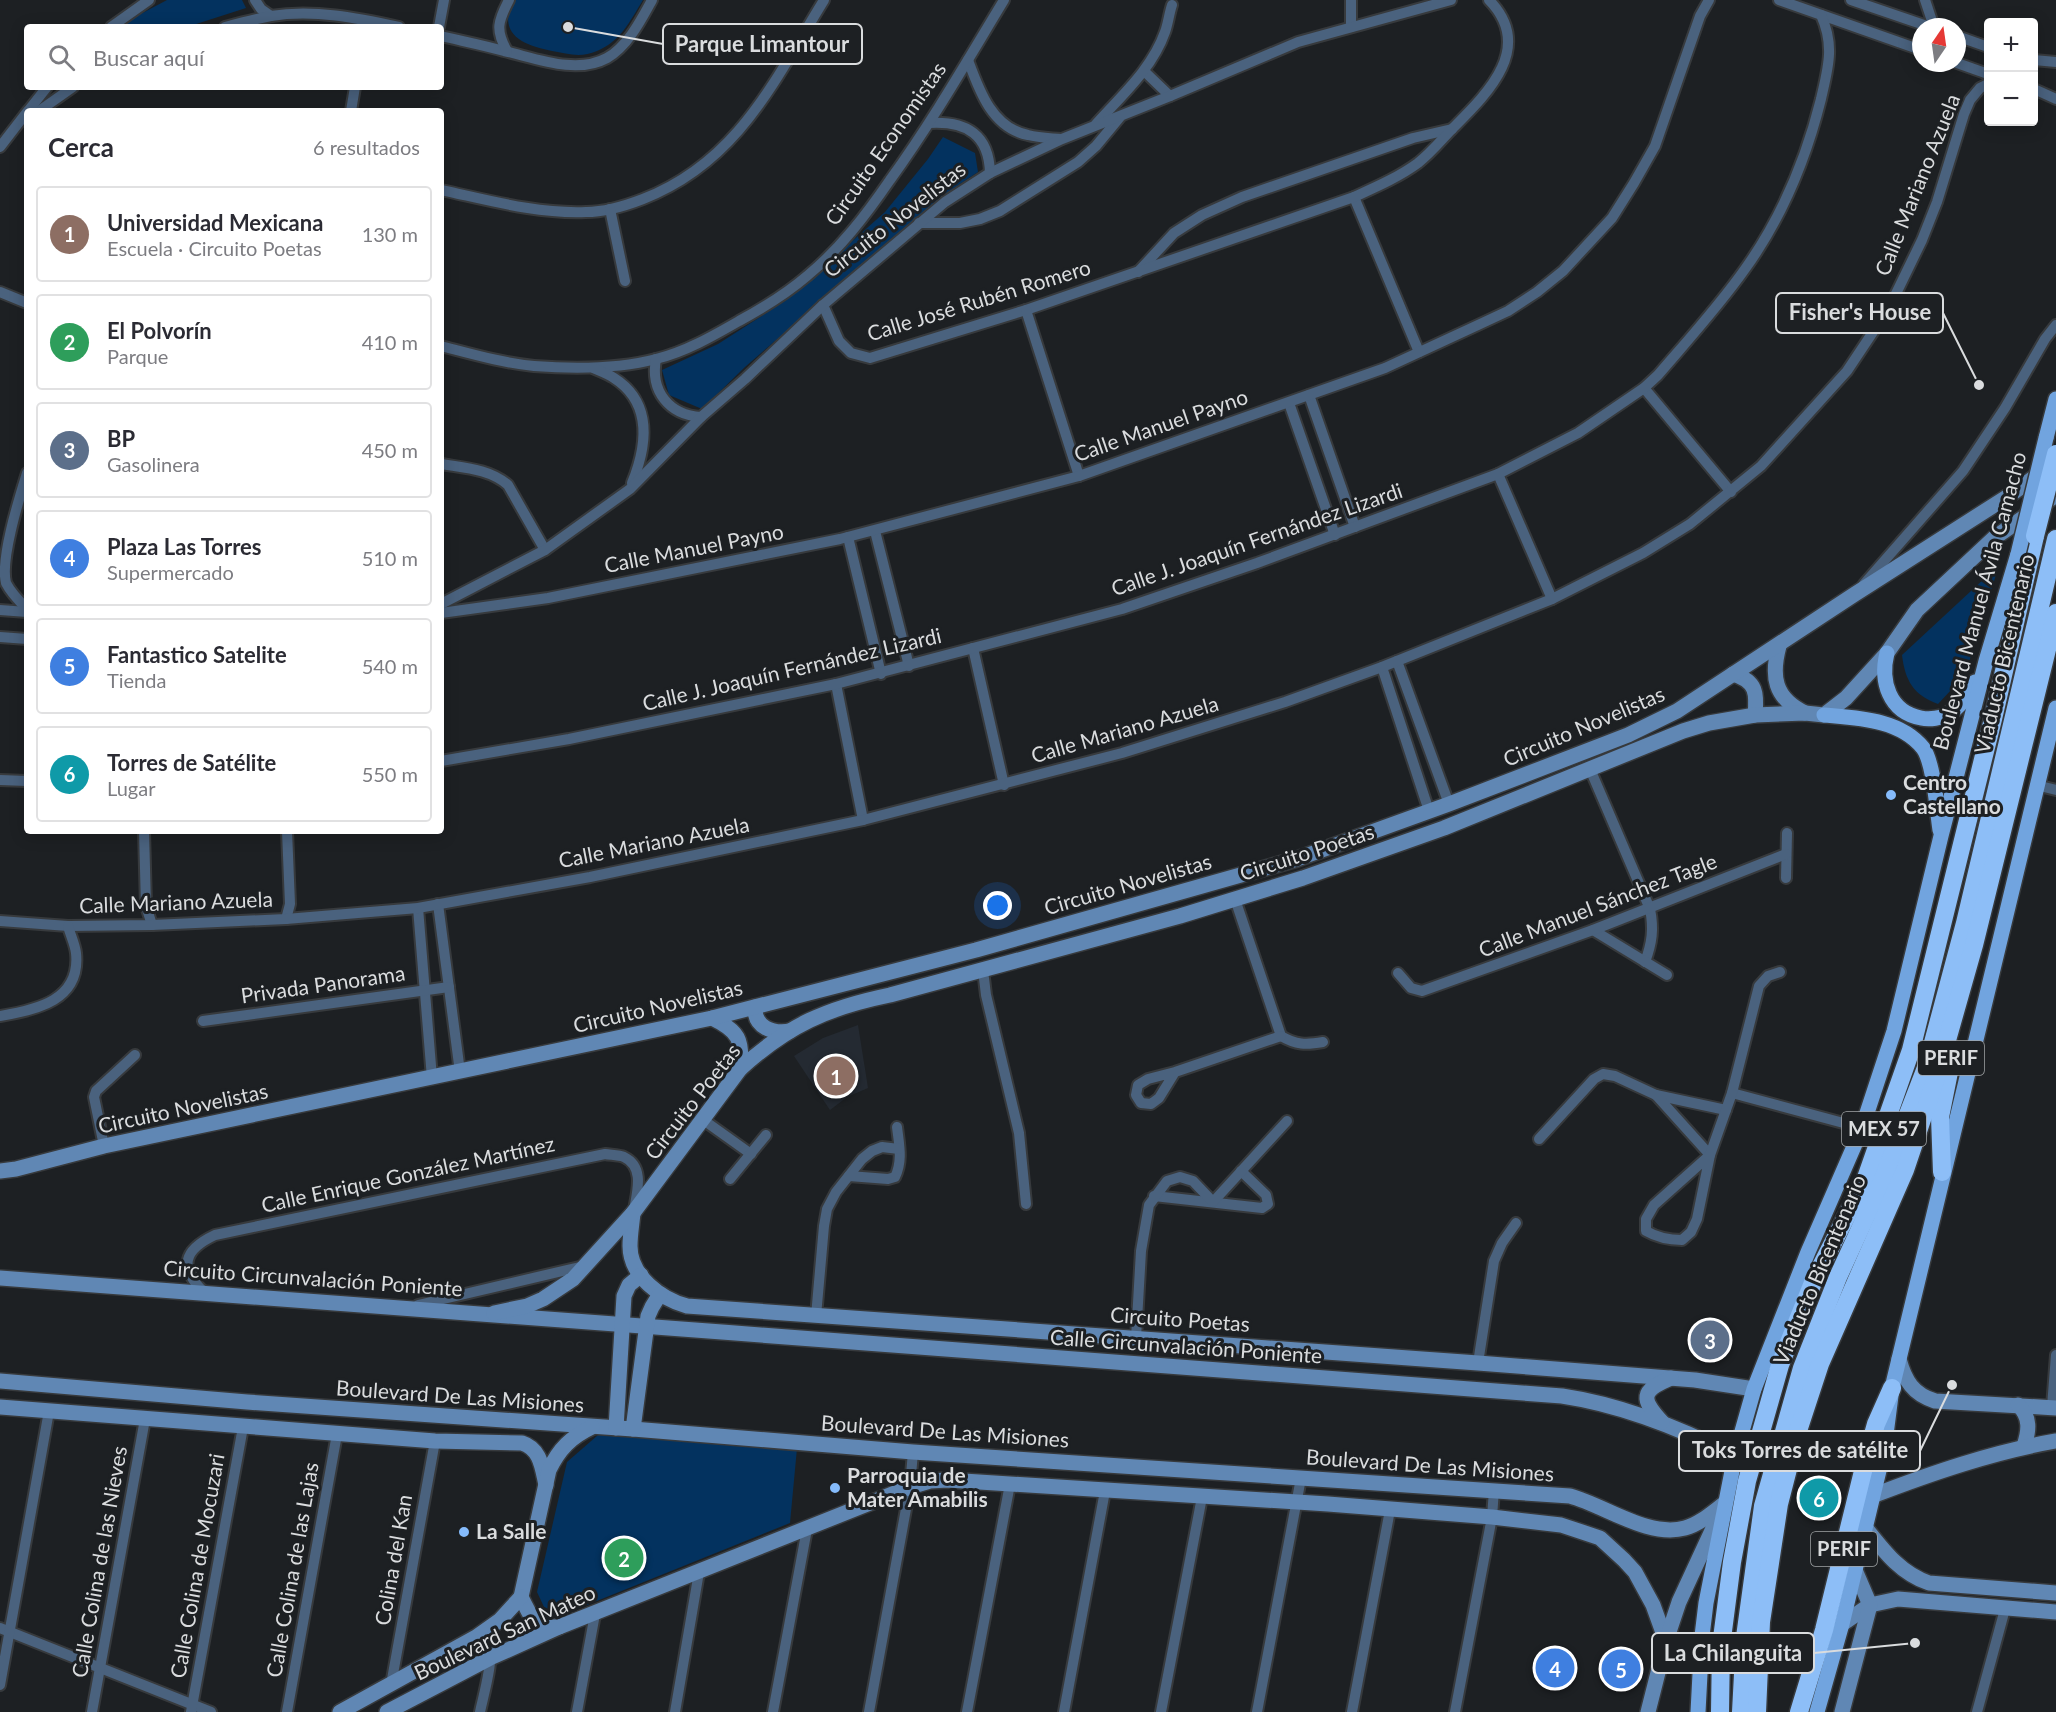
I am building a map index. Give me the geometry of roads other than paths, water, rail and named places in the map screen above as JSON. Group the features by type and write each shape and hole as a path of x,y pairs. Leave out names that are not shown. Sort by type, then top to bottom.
{"highway":[{"name":"Boulevard Manuel Ávila Camacho","path":"1720,1712 1721,1646 1732,1562 1747,1481 1780,1365 1814,1280 1866,1178 1911,1050 2056,454"},
{"name":"Viaducto Bicentenario","path":"1741,1712 1745,1637 1763,1506 1802,1368 1838,1277 1883,1179 1927,1065 1965,923 2056,539"},
{"name":"MEX 57","path":"1757,1712 1761,1622 1779,1504 1797,1434 1820,1364 1905,1170 1938,1072 1974,945 2056,614"},
{"name":"PERIF","path":"1942,1173 1940,1117 1974,945"},
{"name":"PERIF","path":"1799,1712 1824,1630 1876,1424 1892,1388"}],"main road":[{"name":"Boulevard Manuel Ávila Camacho","path":"1698,1712 1703,1625 1735,1456 1754,1389 1808,1252 1863,1128 1894,1031 1941,836 1986,661 2018,554 2056,399"},
{"path":"1855,594 2010,495 2056,462"},
{"path":"1824,715 1846,698 1887,653 1917,610 1994,538 2056,495"},
{"name":"Circuito Novelistas","path":"0,1171 104,1146 712,1018 976,950 1297,859 1629,735 1677,711 1855,594"},
{"path":"1779,646 1774,670 1778,687 1786,700 1805,713"},
{"path":"1887,653 1884,671 1889,694 1904,712 1925,719 1947,714 1958,707 1986,661"},
{"path":"1733,674 1748,681 1755,690 1755,715"},
{"path":"1817,1712 1842,1623 1886,1443 1892,1388 1942,1173 2056,708"},
{"name":"Circuito Poetas","path":"494,1313 527,1306 543,1299 573,1279 633,1213 740,1069 773,1041 828,1010 1180,916 1303,878 1444,828 1683,731 1730,718 1755,715 1805,713 1824,715"},
{"path":"1824,715 1881,723 1905,733 1924,749 1930,766 1941,836"},
{"path":"755,1007 756,1018 764,1028 777,1032 790,1030"},
{"path":"712,1018 733,1030 742,1050 740,1069"},
{"name":"Circuito Poetas","path":"633,1213 630,1248 634,1265 660,1294 673,1302 687,1306 1671,1378 1754,1389"},
{"path":"616,1428 624,1296 629,1285 641,1275"},
{"name":"Circuito Circunvalación Poniente","path":"0,1278 624,1324"},
{"path":"633,1429 646,1325 652,1306 660,1294"},
{"name":"Calle Circunvalación Poniente","path":"624,1324 1562,1396 1611,1406 1663,1423 1735,1456"},
{"path":"1187,1369 1188,1342"},
{"path":"1899,1359 1910,1387 1923,1397 1935,1401 2054,1407"},
{"path":"1663,1423 1648,1407 1647,1397 1652,1387 1671,1378"},
{"name":"Boulevard De Las Misiones","path":"0,1381 913,1452 1570,1496 1651,1528 1670,1530 1698,1523 1725,1503"},
{"path":"2018,1405 2025,1412 2028,1422 2028,1433 2024,1446"},
{"name":"Boulevard De Las Misiones","path":"0,1407 435,1441 513,1442 529,1445 537,1452 546,1485"},
{"path":"559,1627 544,1628 536,1622 521,1597 549,1470 556,1456 572,1439 592,1427"},
{"path":"1872,1496 1936,1472 2024,1446 2056,1441"},
{"path":"910,1487 930,1481 948,1480 1297,1502 1492,1517 1562,1525 1600,1538 1635,1572 1653,1605 1666,1641"},
{"name":"Boulevard San Mateo","path":"387,1712 490,1658 559,1627 910,1487"},
{"path":"1648,1712 1666,1641 1679,1602 1725,1503"},
{"path":"1600,1538 1610,1512"},
{"path":"1865,1527 1899,1567 1915,1578 1929,1583 1943,1586 2056,1593"},
{"path":"1842,1712 1870,1605 1855,1570"},
{"name":"Boulevard San Mateo","path":"340,1712 476,1637 500,1620 521,1597"},
{"path":"1842,1623 1870,1605 1898,1599 2056,1612"}],"street":[{"path":"115,24 149,0"},
{"path":"255,0 261,9 271,16"},
{"path":"440,24 444,0"},
{"path":"507,51 500,39 498,27 509,0"},
{"path":"444,37 507,51 529,59 562,64 585,64 607,58 622,45 652,0"},
{"path":"444,191 532,209 588,213 610,209 662,191 701,168 752,116 824,0"},
{"name":"Circuito Economistas","path":"444,347 505,362 534,366 592,367 656,359 674,354 714,335 773,301 809,275 842,243 870,209 930,123 1004,0"},
{"path":"1351,0 1351,27"},
{"name":"Circuito Novelistas","path":"444,602 545,550 630,489 701,417 823,305 945,202 990,173 1094,126 1298,42 1451,0"},
{"name":"Calle José Rubén Romero","path":"823,305 839,341 851,352 870,358 1026,310 1354,197 1417,164 1485,96 1497,80 1506,58 1508,39 1504,20 1489,0"},
{"name":"Calle Manuel Payno","path":"444,613 548,598 848,537 1079,476 1385,368 1508,311 1537,292 1569,265 1612,218 1654,146 1700,16 1709,0"},
{"path":"1779,0 1912,47"},
{"path":"1851,0 1912,20"},
{"path":"1925,0 1930,18"},
{"path":"1094,126 1144,71 1156,52 1172,5"},
{"path":"238,24 271,16 304,14 371,24"},
{"name":"Calle J. Joaquín Fernández Lizardi","path":"444,760 569,739 881,674 1122,609 1335,535 1498,474 1578,433 1644,388 1658,375 1744,270 1765,238 1794,181 1815,125 1828,68 1830,46 1828,31 1821,15"},
{"path":"1966,39 1984,45"},
{"path":"968,60 979,90 996,117 1025,135 1062,140"},
{"path":"2038,60 2056,62"},
{"path":"1966,66 1984,72"},
{"path":"1144,71 1170,96"},
{"name":"Calle Mariano Azuela","path":"0,921 68,926 286,920 418,908 590,877 863,820 1004,785 1144,746 1285,702 1382,667 1552,598 1643,553 1690,524 1761,466 1840,379 1889,308 1922,240 1937,202 1964,114 1970,100 1984,86"},
{"path":"31,108 45,90"},
{"path":"43,108 69,90"},
{"path":"352,108 354,90"},
{"path":"2038,91 2056,99"},
{"path":"0,147 24,117"},
{"path":"919,223 960,223 980,219 1000,211 1078,162 1096,146 1120,117"},
{"path":"11,132 24,122"},
{"path":"930,123 953,123 978,137 985,145 989,157 990,173"},
{"name":"Calle José Rubén Romero","path":"1137,273 1174,233 1212,210 1242,197 1413,138 1452,129"},
{"path":"1354,197 1419,352"},
{"path":"610,209 625,281"},
{"path":"0,292 24,302"},
{"path":"1026,310 1079,476"},
{"name":"Circuito Novelistas","path":"1855,594 1963,471 2056,325"},
{"path":"656,359 654,378 656,387 666,403 682,414 701,417"},
{"path":"592,367 614,378 628,389 639,408 644,430 644,444 641,461 630,489"},
{"path":"1644,388 1731,492"},
{"path":"1309,395 1355,527"},
{"path":"1289,403 1335,535"},
{"path":"444,465 487,472 499,477 508,485 545,550"},
{"path":"1498,474 1552,598"},
{"path":"24,483 3,550 2,568 5,582 24,606"},
{"path":"875,531 909,666"},
{"path":"848,537 881,674"},
{"path":"0,610 24,610"},
{"path":"0,638 24,639"},
{"path":"973,648 1004,785"},
{"path":"1397,661 1449,804"},
{"path":"1382,667 1429,811"},
{"path":"836,684 863,820"},
{"path":"1590,769 1650,909 1653,927 1652,945 1646,962"},
{"path":"0,780 24,781"},
{"path":"2036,785 2056,790"},
{"path":"1786,878 1787,833"},
{"path":"144,834 146,906 152,925"},
{"path":"286,834 290,904 286,920"},
{"name":"Calle Manuel Sánchez Tagle","path":"1398,973 1411,988 1422,991 1650,909 1786,854"},
{"path":"1235,899 1281,1036 1292,1043 1305,1046 1323,1042"},
{"path":"438,904 460,1072"},
{"path":"418,908 432,1078"},
{"path":"0,1016 22,1012 51,1002 65,994 76,967 76,951 68,926"},
{"path":"1593,930 1667,975"},
{"path":"983,970 986,995 1019,1133 1026,1204"},
{"path":"1710,1155 1654,1205 1646,1219 1646,1231 1658,1238 1682,1240 1691,1232 1696,1220 1710,1155 1732,1093 1758,986 1768,976 1780,972"},
{"name":"Privada Panorama","path":"203,1021 449,987"},
{"path":"1175,1072 1159,1098 1151,1104 1142,1102 1136,1095 1138,1085 1148,1079 1281,1036"},
{"path":"104,1146 94,1096 96,1091 135,1056"},
{"path":"1539,1139 1594,1079 1603,1074 1615,1076 1656,1095 1726,1110"},
{"path":"1732,1093 1863,1128"},
{"path":"1656,1095 1710,1155"},
{"path":"702,1119 751,1154"},
{"path":"1213,1202 1287,1121"},
{"path":"849,1176 888,1179 895,1177 899,1169 897,1127"},
{"path":"730,1179 766,1135"},
{"path":"816,1316 827,1209 836,1192 862,1159 882,1147 899,1149"},
{"name":"Calle Enrique González Martínez","path":"205,1293 189,1275 187,1262 190,1252 198,1243 215,1235 605,1154 624,1157 636,1167 639,1180 633,1213"},
{"path":"1154,1196 1262,1208 1268,1204 1266,1195 1241,1171"},
{"path":"1136,1338 1141,1251 1146,1216 1154,1196 1167,1181 1180,1177 1193,1181 1213,1202"},
{"path":"1478,1363 1494,1261 1502,1243 1516,1223"},
{"path":"409,1307 586,1266"},
{"path":"2054,1407 2056,1356"},
{"path":"0,1685 5,1630 49,1411"},
{"name":"Calle Colina de las Nieves","path":"92,1712 145,1419"},
{"name":"Calle Colina de Mocuzari","path":"191,1708 243,1427"},
{"name":"Calle Colina de las Lajas","path":"287,1712 337,1434"},
{"name":"Colina del Kan","path":"391,1685 435,1441"},
{"path":"869,1712 910,1487 913,1452"},
{"path":"1257,1712 1301,1478"},
{"path":"967,1712 1010,1484"},
{"path":"1455,1712 1492,1517 1494,1490"},
{"path":"1064,1712 1104,1491"},
{"path":"1161,1712 1202,1497"},
{"path":"1352,1712 1390,1510"},
{"path":"773,1712 807,1529"},
{"path":"675,1712 699,1572"},
{"path":"1977,1712 2005,1609"},
{"path":"577,1712 595,1614"},
{"path":"5,1630 191,1708 211,1712"},
{"path":"476,1637 485,1639 488,1643 490,1658 480,1712"}],"place":[{"name":"Parque Limantour","path":"568,27"},
{"name":"Fisher's House","path":"1979,385"},
{"name":"Centro Castellano","path":"1891,795"},
{"name":"Universidad Mexicana","path":"836,1076"},
{"name":"BP","path":"1710,1340"},
{"name":"Toks Torres de satélite","path":"1952,1385"},
{"name":"Parroquia de Mater Amabilis","path":"835,1488"},
{"name":"Torres de Satélite","path":"1819,1498"},
{"name":"La Salle","path":"464,1532"},
{"name":"El Polvorín","path":"624,1558"},
{"name":"La Chilanguita","path":"1915,1643"},
{"name":"Plaza Las Torres","path":"1555,1668"},
{"name":"Fantastico Satelite","path":"1621,1669"}]}
